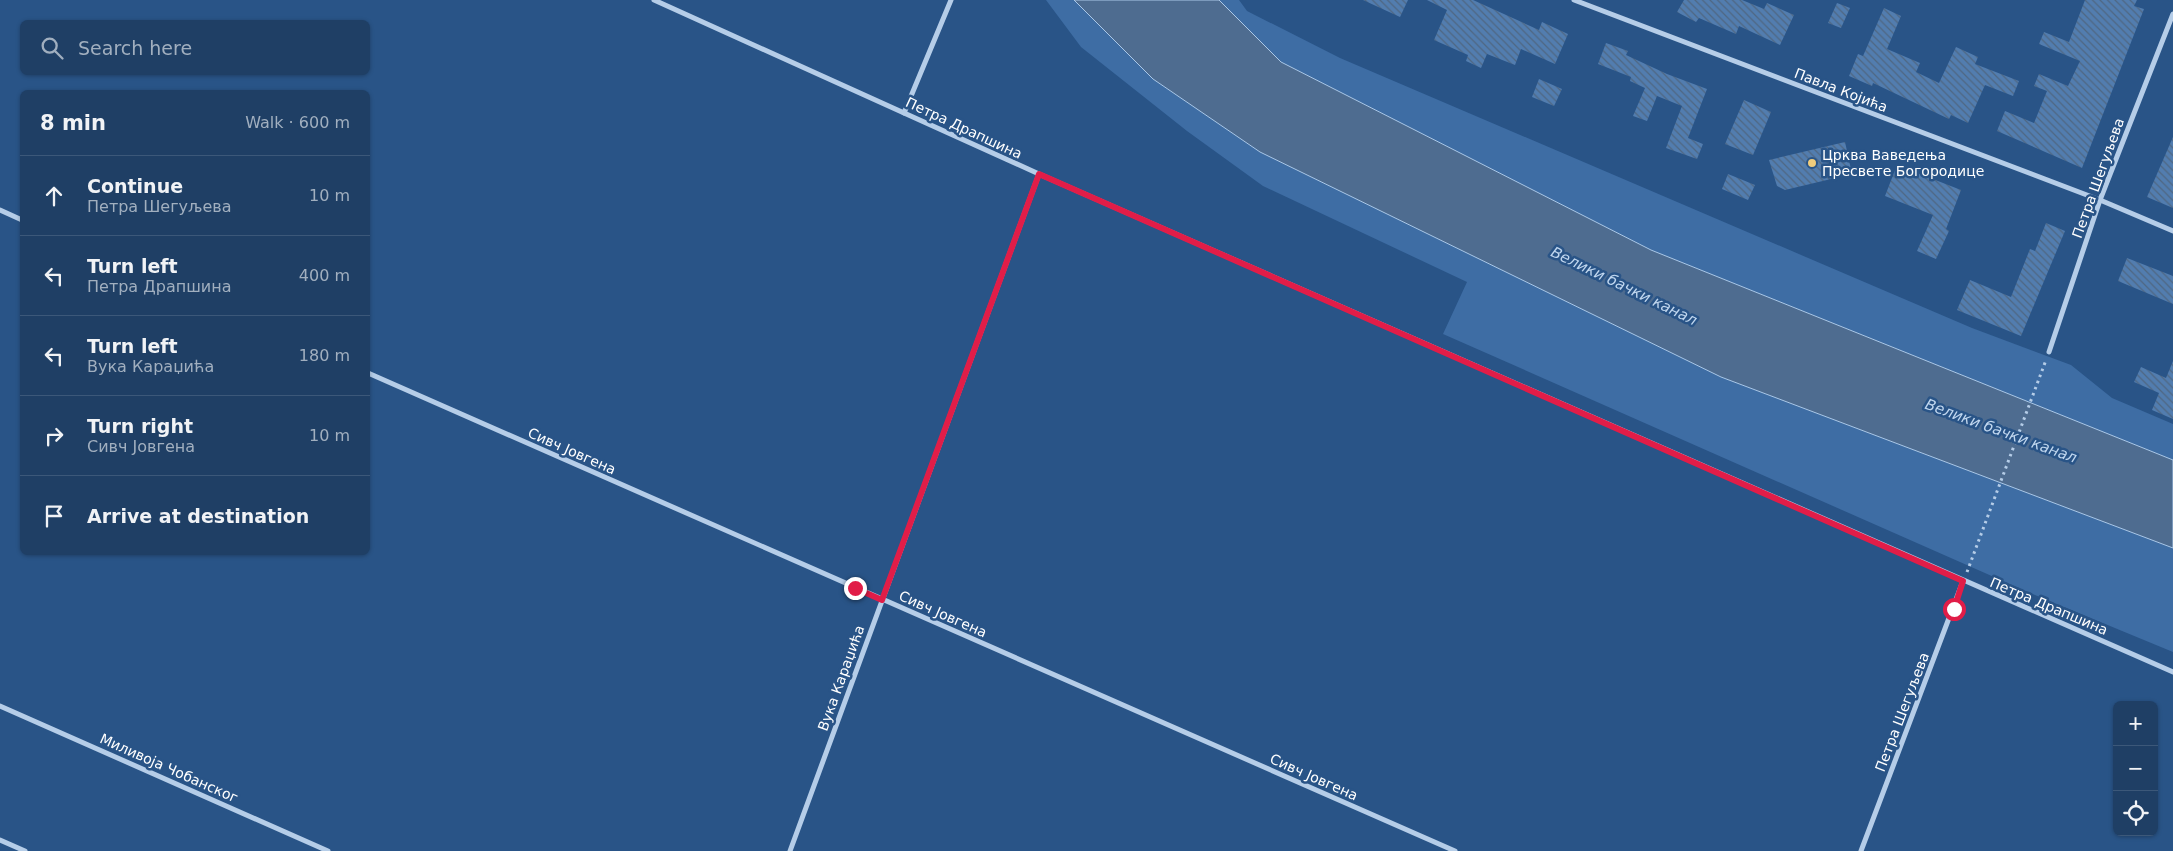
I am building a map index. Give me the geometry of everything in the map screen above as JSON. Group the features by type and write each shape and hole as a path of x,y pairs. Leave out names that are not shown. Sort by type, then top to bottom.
{"street":[{"name":"Петра Драпшина","path":"654,0 1039,174 2173,672"},
{"path":"904,113 951,0"},
{"name":"Павла Којића","path":"1574,0 2100,200 2173,231"},
{"name":"Петра Шегуљева","path":"2049,352 2100,200 2173,14"},
{"name":"Вука Караџића","path":"790,851 1039,174"},
{"path":"0,210 20,219"},
{"name":"Сивч Јовгена","path":"370,374 1455,851"},
{"name":"Петра Шегуљева","path":"1861,851 1963,581"},
{"name":"Миливоја Чобанског","path":"0,706 328,851"},
{"path":"0,840 25,851"}],"path":[{"path":"1963,581 2049,352"}],"shaded area":[{"path":"1046,0 1074,0 1153,79 1260,152 1721,377 2173,548 2173,652 2028,592 1443,334 1467,282 1263,186 1187,131 1081,47"},
{"path":"1219,0 1239,0 1247,11 1340,58 1972,328 2071,365 2112,398 2173,424 2173,460 1651,250 1281,62"}],"water":[{"name":"Велики бачки канал","path":"1074,0 1219,0 1281,62 1651,250 2173,460 2173,548 1721,377 1260,152 1153,79"}],"building":[{"path":"1363,0 1408,0 1400,17"},
{"path":"1427,0 1473,0 1539,30 1542,22 1568,34 1555,64 1521,49 1515,65 1487,54 1481,68 1466,61 1468,55 1434,40 1447,10"},
{"path":"1684,0 1742,0 1764,9 1767,3 1794,15 1780,45 1739,26 1736,34 1699,18 1696,22 1677,12"},
{"path":"2085,0 2137,0 2134,6 2144,9 2082,168 1997,131 2005,111 2034,123 2047,91 2034,86 2039,74 2068,86 2080,61 2039,44 2044,32 2069,42"},
{"path":"1837,3 1850,8 1841,28 1828,23"},
{"path":"1884,8 1901,16 1887,49 1920,63 1916,72 1939,83 1956,47 1978,57 1975,64 2019,81 2013,96 1985,85 1968,123 1951,115 1949,119 1873,83 1872,86 1849,76 1858,54 1863,56"},
{"path":"1606,43 1628,51 1626,55 1667,74 1707,89 1688,138 1703,144 1697,159 1666,148 1682,106 1657,96 1647,121 1633,116 1645,88 1630,81 1631,77 1598,64"},
{"path":"1539,79 1562,89 1554,106 1532,97"},
{"path":"1744,100 1771,112 1753,155 1725,144"},
{"path":"2173,137 2173,208 2147,197"},
{"name":"Црква Ваведења Пресвете Богородице","path":"1845,142 1852,174 1785,190 1777,186 1769,160"},
{"path":"1897,165 1961,190 1946,229 1949,231 1936,259 1917,251 1933,215 1885,196"},
{"path":"1728,174 1755,185 1748,200 1722,189"},
{"path":"2046,223 2065,231 2021,336 1957,310 1970,280 2011,297 2030,249 2035,251"},
{"path":"2127,258 2173,276 2173,304 2118,281"},
{"path":"2173,361 2173,419 2152,410 2159,393 2134,382 2141,367 2166,378"}],"place":[{"name":"Црква Ваведења Пресвете Богородице","path":"1812,163"}],"route":[{"path":"855,588 882,600 1039,174 1963,581 1954,609"}]}
